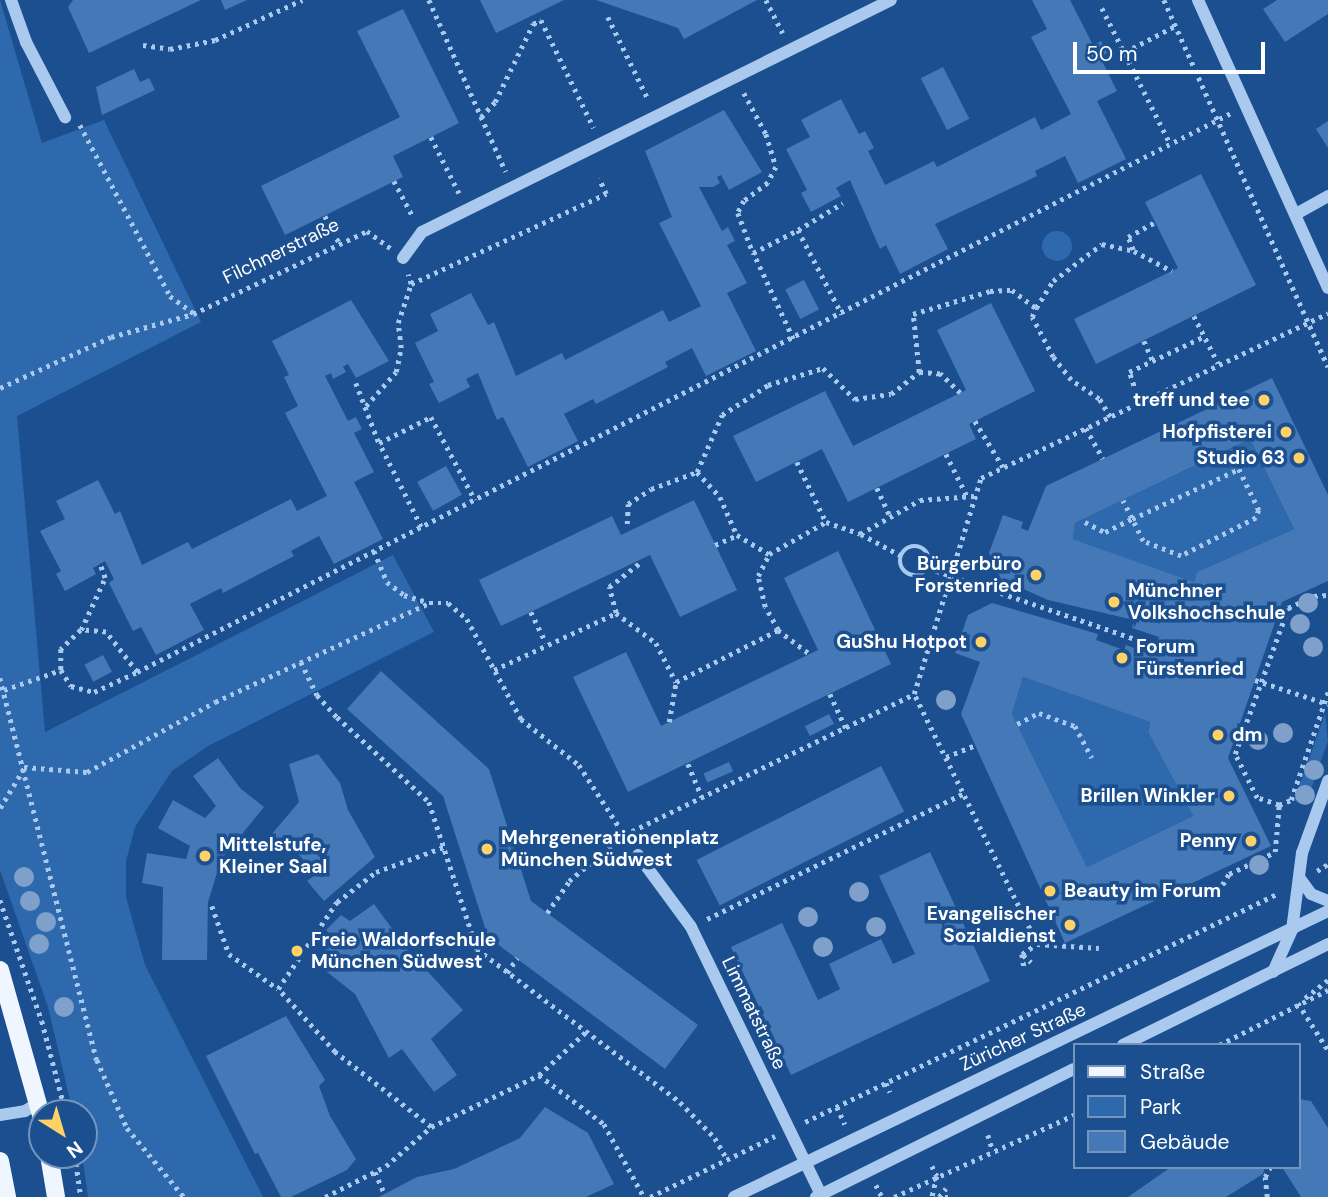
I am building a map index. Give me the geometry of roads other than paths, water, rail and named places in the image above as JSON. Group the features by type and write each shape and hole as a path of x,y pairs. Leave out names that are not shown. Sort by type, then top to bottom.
{"main road":[{"path":"0,970 37,1099"},
{"path":"0,1161 7,1197"},
{"path":"51,1169 55,1197"}],"street":[{"path":"11,0 26,42 65,117"},
{"path":"403,258 422,232 734,75 891,0"},
{"path":"1198,0 1248,104 1328,288"},
{"path":"1296,214 1328,196"},
{"path":"1273,972 1292,930 1301,880 1302,853 1328,781"},
{"name":"Limmatstraße","path":"638,855 691,927 806,1163 819,1196"},
{"path":"1301,880 1311,894 1328,901"},
{"name":"Züricher Straße","path":"734,1197 1328,911"},
{"path":"1127,1043 1328,944"},
{"path":"819,1196 1072,1070"},
{"path":"0,1115 28,1111"}],"place":[{"name":"treff und tee","path":"1264,400"},
{"name":"Hofpfisterei","path":"1286,432"},
{"name":"Studio 63","path":"1299,458"},
{"name":"Bürgerbüro Forstenried","path":"1036,575"},
{"name":"Münchner Volkshochschule","path":"1114,602"},
{"name":"GuShu Hotpot","path":"981,642"},
{"name":"Forum Fürstenried","path":"1122,658"},
{"name":"dm","path":"1218,735"},
{"name":"Brillen Winkler","path":"1229,796"},
{"name":"Penny","path":"1251,841"},
{"name":"Mehrgenerationenplatz München Südwest","path":"487,849"},
{"name":"Mittelstufe, Kleiner Saal","path":"205,856"},
{"name":"Beauty im Forum","path":"1050,891"},
{"name":"Evangelischer Sozialdienst","path":"1070,925"},
{"name":"Freie Waldorfschule München Südwest","path":"297,951"}]}
